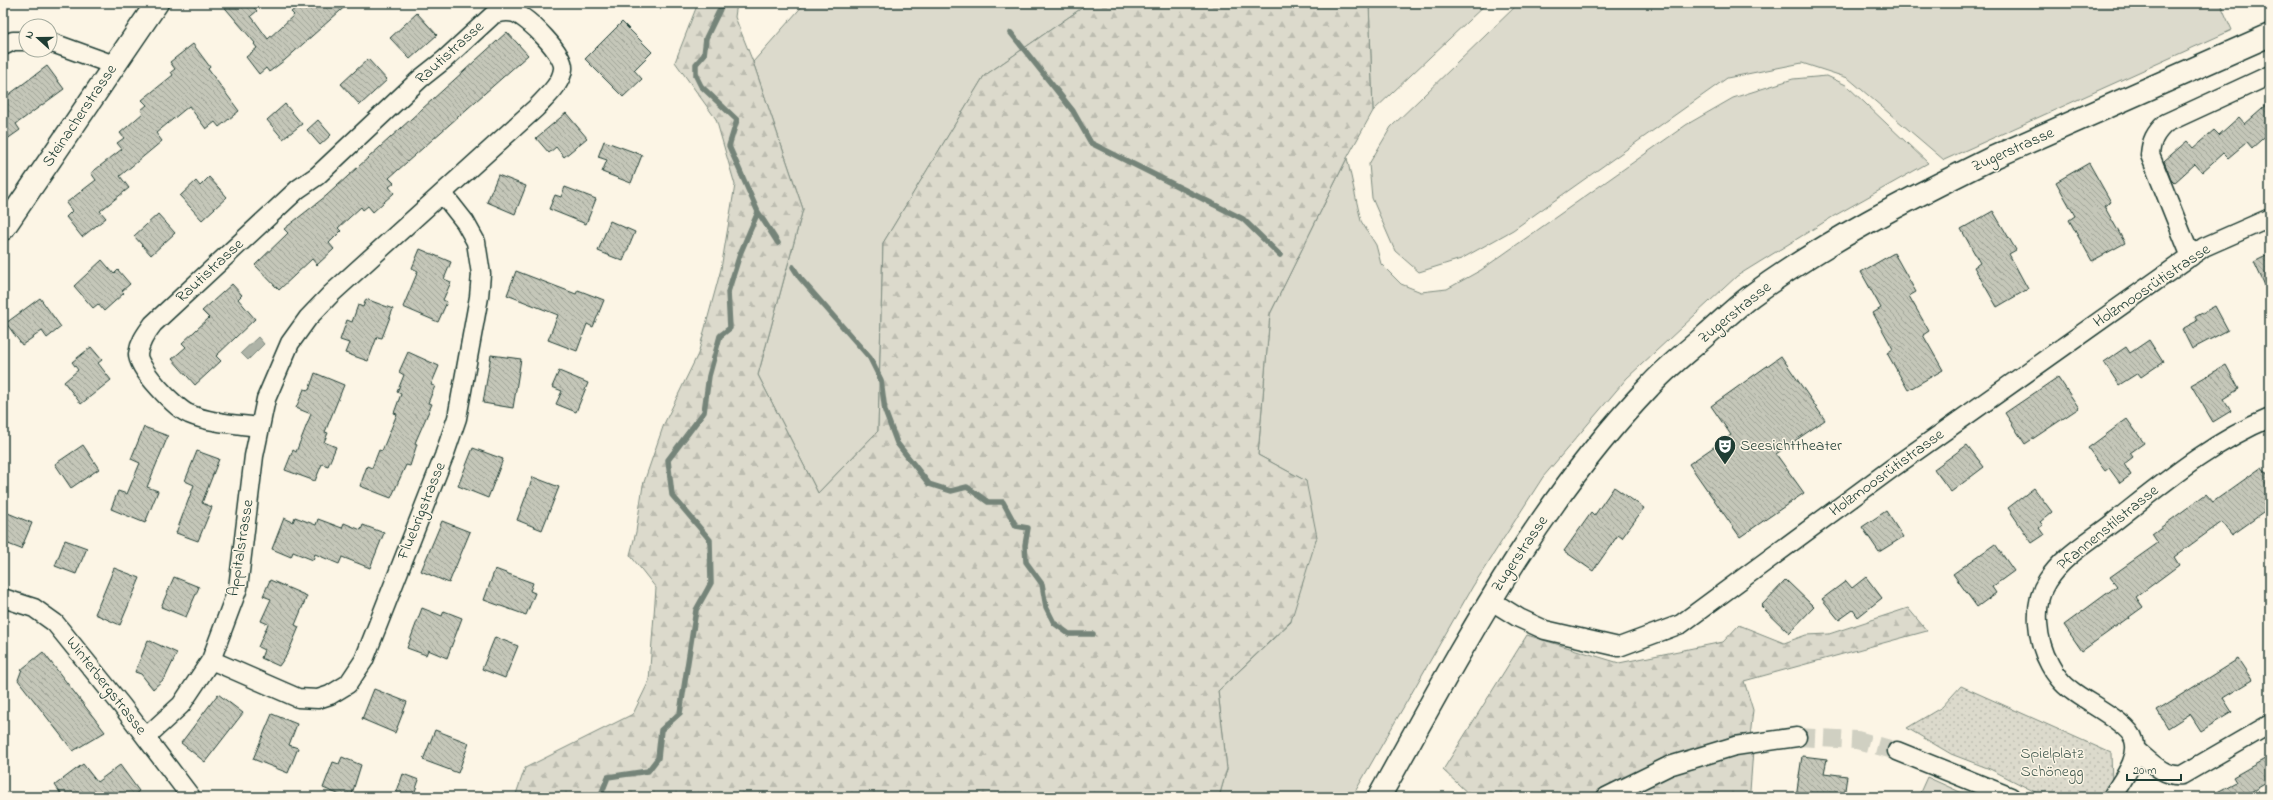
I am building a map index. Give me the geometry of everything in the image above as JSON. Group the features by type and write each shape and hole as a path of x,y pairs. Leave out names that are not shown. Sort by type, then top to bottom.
{"main road":[{"name":"Steinacherstrasse","path":"3,229 156,3"},
{"name":"Zugerstrasse","path":"1379,797 1490,600 1558,496 1606,434 1650,386 1750,297 1856,228 1953,177 1992,158 2270,35"}],"street":[{"name":"Rautistrasse","path":"504,11 514,13 529,22 561,58 564,68 560,80 536,108 443,194 330,294 308,318 290,343 276,372 266,399 259,427 201,419 187,414 176,406 141,364 138,355 142,339 153,324 293,194 317,176 420,79 444,60 494,14 504,11"},
{"path":"3,46 13,41 18,41"},
{"path":"58,45 114,65"},
{"path":"2191,257 2150,155 2151,143 2157,131 2166,123 2270,75"},
{"name":"Fluebrigstrasse","path":"211,660 298,698 318,699 330,695 348,684 364,660 444,456 457,418 479,297 481,274 476,242 466,222 443,194"},
{"name":"Holzmoosrütistrasse","path":"1490,600 1519,618 1545,630 1619,648 1681,624 1891,469 2204,247 2270,218"},
{"name":"Pfannenstilstrasse","path":"2136,750 2134,738 2127,729 2070,690 2050,665 2039,640 2038,608 2046,582 2064,560 2190,463 2270,418"},
{"name":"Appitalstrasse","path":"146,737 181,705 211,660 238,588 259,427"},
{"name":"Winterbergstrasse","path":"3,598 34,608 55,623 146,737 191,797"},
{"path":"2112,797 2133,759 2136,750 2165,773 2173,776 2182,775 2270,724"},
{"path":"1606,797 1668,766 1735,746 1797,737"},
{"path":"1897,751 2012,797"}],"green space":[{"path":"698,3 737,3 735,17 753,62 803,209 758,375 818,493 878,431 883,243 984,76 1089,3 1369,3 1373,111 1347,158 1270,314 1258,455 1306,481 1317,537 1291,621 1218,691 1227,769 1219,797 515,797 525,768 633,714 649,681 656,588 630,555 636,532 643,485 664,424 698,354 721,269 735,185 716,119 675,62"},
{"path":"805,3 1089,3 984,76 883,243 878,431 818,493 758,375 803,209 753,62"},
{"path":"1369,3 1487,3 1373,111"},
{"path":"1519,3 2220,3 2232,30 1944,160 1848,78 1802,63 1727,78 1513,230 1461,259 1419,272 1395,251 1372,198 1369,164 1391,127"},
{"path":"1827,76 1846,85 1928,163 1834,216 1737,276 1627,378 1543,477 1473,586 1352,797 1219,797 1227,769 1218,691 1291,622 1306,481 1258,455 1270,314 1347,158 1361,221 1376,245 1381,264 1401,284 1421,292 1447,289 1481,270 1686,125 1733,98 1793,79"},
{"path":"1908,608 1927,631 1744,681 1753,710 1750,737 1753,750 1750,791 1746,797 1472,797 1443,770 1527,635 1619,663 1723,642 1739,625 1784,643 1806,635 1829,634"},
{"name":"Spielplatz Schönegg","path":"1961,686 2111,753 2112,784 2101,797 2045,797 1990,769 1951,754 1907,728 1942,707"},
{"path":"1927,777 1971,797 1918,797"}],"shaded area":[{"path":"258,337 264,344 248,360 241,353"}],"building":[{"path":"221,3 250,3 257,11 251,16 268,39 294,15 291,12 302,3 349,3 285,60 269,72 266,68 259,74 246,57 257,48 254,44 255,43"},
{"path":"417,13 437,35 410,59 390,38"},
{"path":"622,22 652,52 634,70 642,79 623,97 585,59"},
{"path":"507,32 528,55 389,178 394,183 389,187 394,193 373,212 368,206 363,210 361,207 338,228 341,231 329,243 334,249 317,265 312,259 279,290 255,265 288,233 284,229 326,196"},
{"path":"193,44 210,67 208,69 239,111 219,127 215,122 206,129 189,106 156,133 162,141 120,176 129,188 100,211 106,218 82,237 66,217 72,211 66,203 96,180 91,173 122,149 117,143 124,138 120,133 143,113 141,110 147,105 142,100 173,75 171,72 175,69 170,62"},
{"path":"368,59 387,80 360,105 341,84"},
{"path":"47,66 64,89 16,124 20,130 3,142 3,99"},
{"path":"2270,102 2270,132 2252,148 2247,142 2228,158 2223,153 2202,172 2195,164 2174,183 2171,180 2164,161 2187,141 2193,148 2214,130 2219,135 2239,117 2245,124"},
{"path":"285,104 302,124 283,139 267,120"},
{"path":"566,113 587,138 564,157 556,147 549,153 536,138"},
{"path":"318,120 331,135 320,145 307,130"},
{"path":"604,141 642,155 631,183 602,172 607,160 598,157"},
{"path":"2089,163 2111,202 2104,206 2125,243 2092,261 2069,220 2075,216 2056,182"},
{"path":"498,175 526,186 515,214 487,202"},
{"path":"209,177 227,197 202,220 180,196 196,181 200,186"},
{"path":"565,187 596,199 586,224 549,209 555,195 561,197"},
{"path":"1993,211 2016,250 2009,254 2028,289 1997,307 1974,267 1980,263 1961,229"},
{"path":"158,214 175,233 151,255 134,236"},
{"path":"610,221 635,232 623,261 598,251"},
{"path":"420,249 451,262 444,279 451,282 443,300 447,302 438,322 403,307 418,271 412,268"},
{"path":"1894,253 1916,292 1909,296 1929,331 1923,335 1943,370 1908,390 1887,353 1893,349 1873,313 1881,308 1861,272"},
{"path":"2270,254 2270,296 2254,262"},
{"path":"102,260 114,274 118,270 130,284 122,291 124,293 104,311 98,304 93,308 74,286"},
{"path":"516,271 576,294 578,290 604,300 593,327 587,324 577,351 548,340 558,315 507,295"},
{"path":"232,284 242,295 238,299 255,319 216,356 221,361 195,385 172,359 186,347 182,343 209,318 202,311"},
{"path":"40,298 61,327 47,338 42,331 22,345 6,323"},
{"path":"366,299 393,309 382,338 377,337 368,361 345,353 349,343 340,340 347,320 352,322 358,305 363,307"},
{"path":"2215,306 2228,330 2192,349 2182,329 2197,321 2195,317"},
{"path":"2149,340 2163,362 2141,377 2138,373 2119,385 2104,362 2126,347 2130,353"},
{"path":"91,347 102,360 98,363 111,380 81,404 64,382 78,370 72,362"},
{"path":"408,352 439,366 431,385 435,386 428,403 432,404 415,443 417,444 410,466 406,465 391,498 360,486 367,466 372,468 379,450 382,451 397,414 394,413 401,394 397,392 404,375 399,372"},
{"path":"491,355 521,359 513,408 483,403"},
{"path":"1781,356 1825,420 1776,454 1804,493 1740,537 1689,464 1731,435 1711,406"},
{"path":"2226,365 2239,389 2223,399 2231,411 2213,422 2191,385"},
{"path":"559,371 588,383 576,412 556,404 562,391 552,387"},
{"path":"315,373 344,385 325,432 328,433 324,442 336,447 328,466 322,464 315,481 285,470 293,450 296,452 311,414 296,408 304,389 309,390"},
{"path":"2058,377 2079,408 2025,444 2005,413"},
{"path":"2127,419 2144,443 2130,453 2133,457 2124,464 2131,475 2120,483 2109,468 2105,471 2088,448"},
{"path":"144,427 168,436 147,487 158,491 145,523 111,509 118,491 127,494 140,463 131,459"},
{"path":"83,445 99,469 71,488 55,464"},
{"path":"1967,445 1984,467 1951,492 1934,469"},
{"path":"473,448 503,459 488,498 458,486"},
{"path":"197,451 219,459 202,503 212,507 198,541 176,533 194,485 185,481"},
{"path":"2262,467 2270,478 2270,508 2232,535 2222,522 2174,557 2179,565 2136,597 2143,607 2082,651 2064,625 2117,586 2110,577 2158,543 2152,534 2206,494 2213,502"},
{"path":"533,477 559,487 542,530 517,520"},
{"path":"1614,487 1644,508 1622,538 1618,535 1593,571 1564,551 1591,513 1594,516"},
{"path":"2034,488 2052,512 2040,522 2043,525 2039,528 2044,535 2032,543 2008,508"},
{"path":"3,511 32,523 21,549 3,542"},
{"path":"1886,511 1903,537 1879,552 1862,527"},
{"path":"295,517 316,525 318,519 342,528 344,523 361,530 363,525 384,533 370,568 342,557 339,564 315,554 313,560 293,552 291,557 272,549 284,518 293,522"},
{"path":"442,521 470,532 449,583 421,571"},
{"path":"65,540 87,548 76,574 55,566"},
{"path":"1995,544 2014,571 1992,587 1996,593 1977,607 1953,574"},
{"path":"114,568 140,578 120,625 95,614"},
{"path":"495,569 533,583 530,591 535,593 526,615 484,600"},
{"path":"174,577 199,587 186,617 161,607"},
{"path":"1866,577 1882,598 1858,617 1853,610 1839,620 1822,599 1846,581 1852,588"},
{"path":"270,580 307,596 295,625 299,627 288,653 279,666 261,658 264,650 258,647 268,624 261,621 271,599 263,596"},
{"path":"1786,580 1814,607 1789,633 1761,606"},
{"path":"422,608 442,616 444,611 462,618 447,658 428,650 426,655 407,648"},
{"path":"495,637 518,646 505,678 482,669"},
{"path":"148,640 177,653 165,678 153,689 141,674 135,672"},
{"path":"43,652 105,732 73,751 18,680 22,669"},
{"path":"2238,659 2252,680 2223,698 2232,712 2201,731 2190,714 2168,728 2157,710"},
{"path":"374,689 407,702 395,733 362,719"},
{"path":"218,694 243,713 205,762 181,743"},
{"path":"272,714 297,724 289,745 298,748 288,773 253,759"},
{"path":"435,730 469,743 458,773 423,760"},
{"path":"1802,756 1827,759 1824,773 1847,776 1844,797 1796,797"},
{"path":"2270,756 2270,781 2242,797 2208,797 2236,782 2233,777"},
{"path":"342,757 361,765 351,797 345,797 323,788 333,762 339,764"},
{"path":"83,764 97,782 120,765 139,791 132,797 63,797 55,785"},
{"path":"403,774 419,780 413,797 395,797"}],"waterway":[{"path":"723,3 706,38 704,55 696,64 696,76 701,86 737,120 729,146 758,212 778,243"},
{"path":"1011,33 1073,111 1091,143 1243,219 1280,255"},
{"path":"600,797 608,777 648,771 658,758 661,730 680,713 696,610 711,583 710,540 672,495 668,460 704,412 709,376 720,336 730,328 728,292 740,254 758,212"},
{"path":"793,267 800,278 870,358 881,380 885,411 897,443 929,484 951,491 967,487 988,502 1003,502 1016,526 1028,528 1025,545 1026,562 1042,584 1046,607 1054,623 1069,634 1093,634"}],"tunnel":[{"path":"1797,737 1857,740 1897,751"}],"place":[{"name":"Seesichttheater","path":"1725,466"}]}
